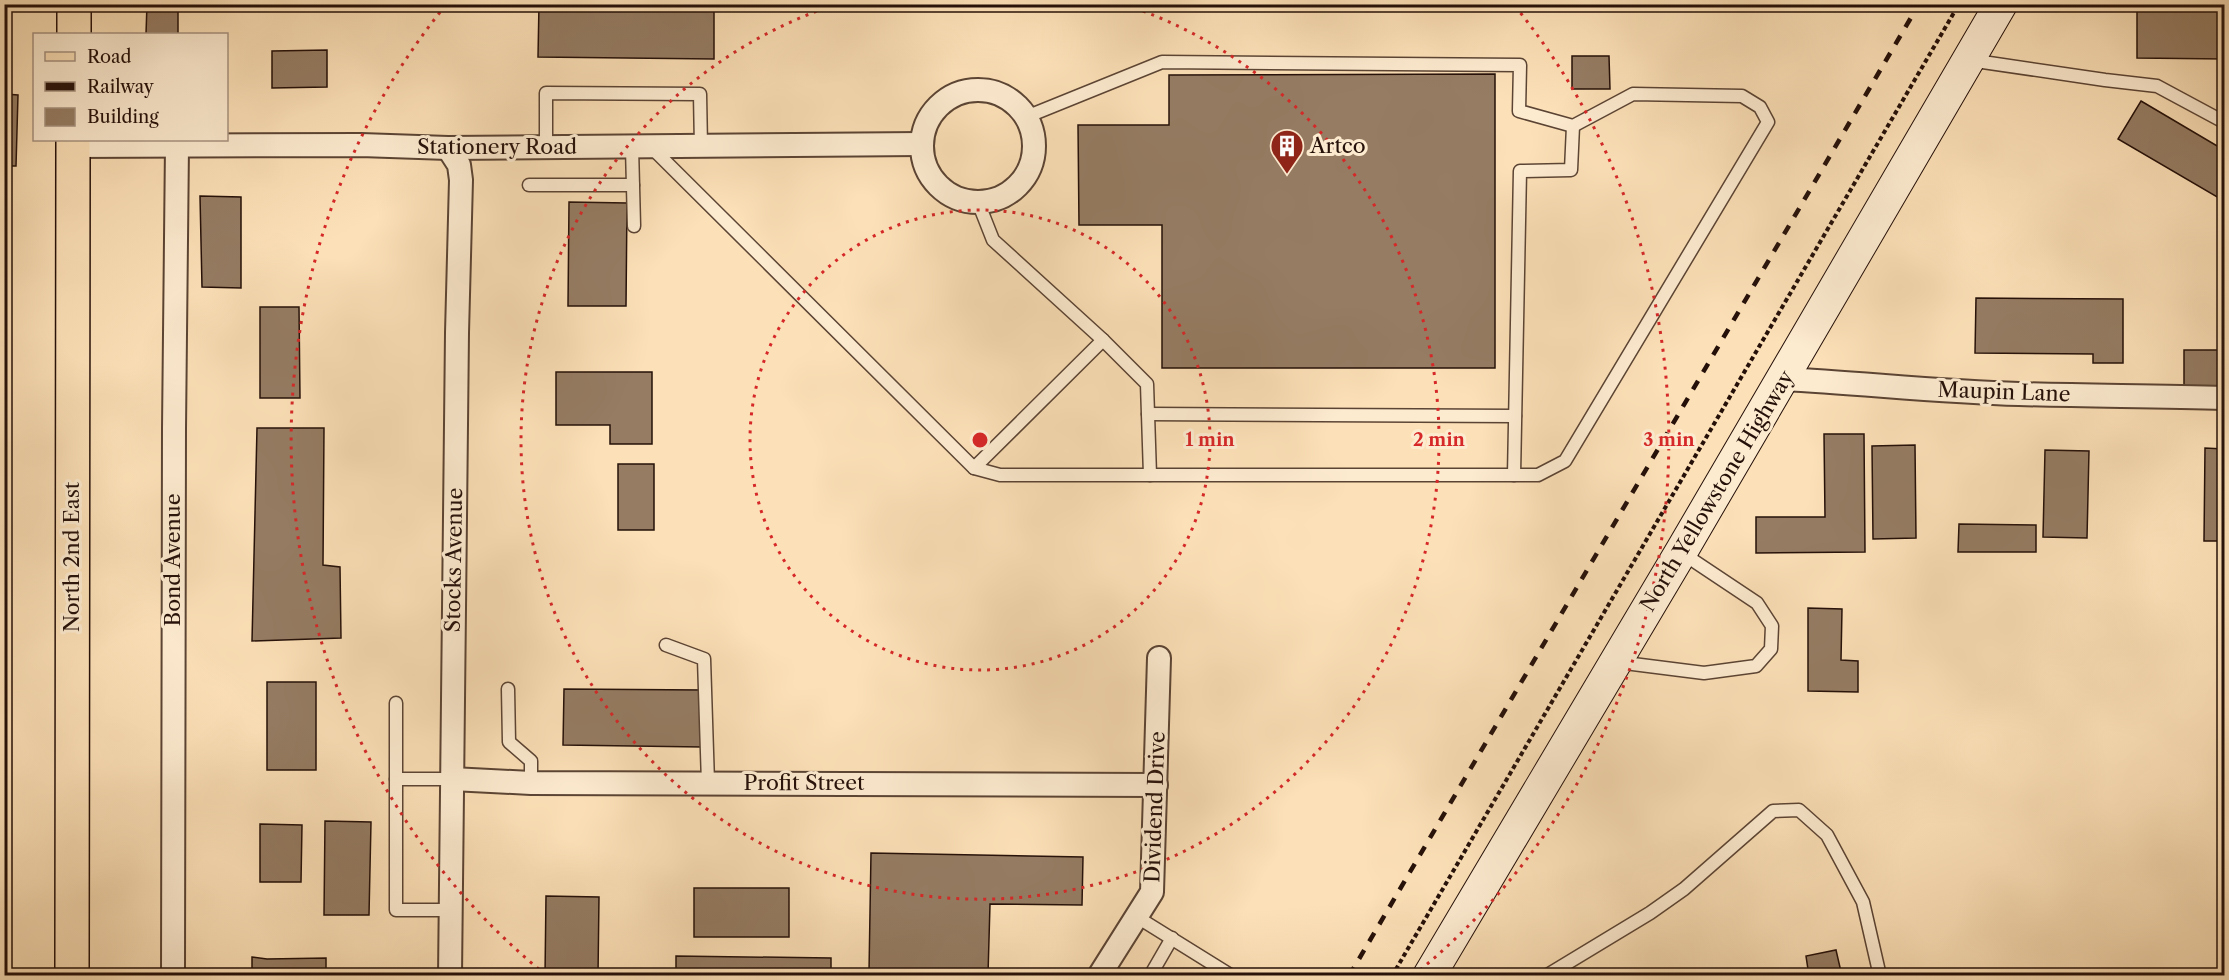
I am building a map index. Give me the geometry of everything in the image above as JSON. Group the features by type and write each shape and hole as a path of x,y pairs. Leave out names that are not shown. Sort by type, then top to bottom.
{"main road":[{"path":"74,4 74,33"},
{"name":"North Yellowstone Highway","path":"1429,975 1783,379 2001,4"},
{"name":"North 2nd East","path":"72,975 73,143"}],"street":[{"path":"967,90 987,90 1005,96 1020,108 1026,117 1035,143 1032,161 1025,177 1012,190 996,199 978,202 960,200 944,192 931,179 923,162 921,144 924,126 934,109 949,96 967,90"},
{"name":"Stationery Road","path":"73,143 361,145 448,148 921,144"},
{"name":"Bond Avenue","path":"173,975 177,145"},
{"name":"Stocks Avenue","path":"448,148 459,165 461,180 450,975"},
{"name":"Maupin Lane","path":"1783,379 1906,389 2020,394 2224,398"},
{"name":"Dividend Drive","path":"1099,975 1152,892 1159,658"},
{"name":"Profit Street","path":"452,779 531,783 1156,785"}],"lane":[{"path":"1968,60 2157,86 2224,122"},
{"path":"641,147 974,468 1000,475 1538,475 1565,461 1768,122 1760,107 1742,96 1633,94 1573,126 1519,111 1520,65 1162,62 1026,117"},
{"path":"546,147 546,93 700,94 701,147"},
{"path":"1514,475 1520,171 1570,170 1573,126"},
{"path":"634,226 633,185 641,147"},
{"path":"529,185 633,185"},
{"path":"978,202 993,240 1103,340 1147,384 1150,475"},
{"path":"974,468 1103,340"},
{"path":"1148,414 1515,416"},
{"path":"1616,662 1704,673 1756,666 1771,649 1772,626 1757,603 1681,552"},
{"path":"666,645 704,659 708,783"},
{"path":"508,689 509,742 531,761 531,783"},
{"path":"396,703 396,910 450,910"},
{"path":"396,779 452,779"},
{"path":"1546,975 1650,913 1684,889 1773,811 1799,810 1827,835 1863,902 1880,975"},
{"path":"1137,917 1232,975"},
{"path":"1150,975 1172,938"}],"path":[{"path":"1392,975 1959,4"}],"building":[{"path":"147,4 178,4 178,33 146,33"},
{"path":"539,4 714,4 714,59 538,57"},
{"path":"2137,10 2224,11 2224,59 2137,58"},
{"path":"327,50 327,87 272,88 272,51"},
{"path":"1572,56 1609,56 1610,89 1572,89"},
{"name":"Artco","path":"1495,74 1495,368 1162,368 1162,225 1079,225 1078,125 1169,125 1169,75"},
{"path":"4,94 18,95 16,166 4,166"},
{"path":"2141,101 2224,150 2224,201 2118,139"},
{"path":"200,196 241,197 241,288 202,287"},
{"path":"569,202 627,203 626,306 568,306"},
{"path":"1976,298 2123,299 2123,363 2093,363 2093,354 1975,353"},
{"path":"260,307 299,307 300,398 260,398"},
{"path":"2184,350 2224,350 2224,390 2184,390"},
{"path":"556,372 652,372 652,444 610,444 610,425 556,425"},
{"path":"257,428 324,428 323,565 340,567 341,638 252,641"},
{"path":"1824,434 1864,434 1865,552 1756,553 1756,517 1825,517"},
{"path":"1915,445 1916,538 1873,539 1872,446"},
{"path":"2205,448 2224,449 2224,541 2204,541"},
{"path":"2045,450 2089,451 2087,538 2043,537"},
{"path":"618,464 654,464 654,530 618,530"},
{"path":"1959,524 2036,525 2036,552 1958,552"},
{"path":"1808,608 1842,609 1841,660 1858,661 1858,692 1808,691"},
{"path":"267,682 316,682 316,770 267,770"},
{"path":"564,689 703,690 702,747 563,745"},
{"path":"325,821 371,822 369,915 324,915"},
{"path":"260,824 302,825 301,882 260,882"},
{"path":"871,853 1083,857 1082,905 990,904 988,975 869,972"},
{"path":"694,888 789,888 789,937 694,937"},
{"path":"546,896 599,897 598,976 545,976"},
{"path":"1836,950 1842,976 1809,976 1806,956"},
{"path":"676,956 831,958 831,976 676,976"},
{"path":"252,957 326,958 326,976 252,976"}],"railway":[{"path":"1349,976 1919,4"}],"place":[{"name":"Artco","path":"1287,175"}]}
